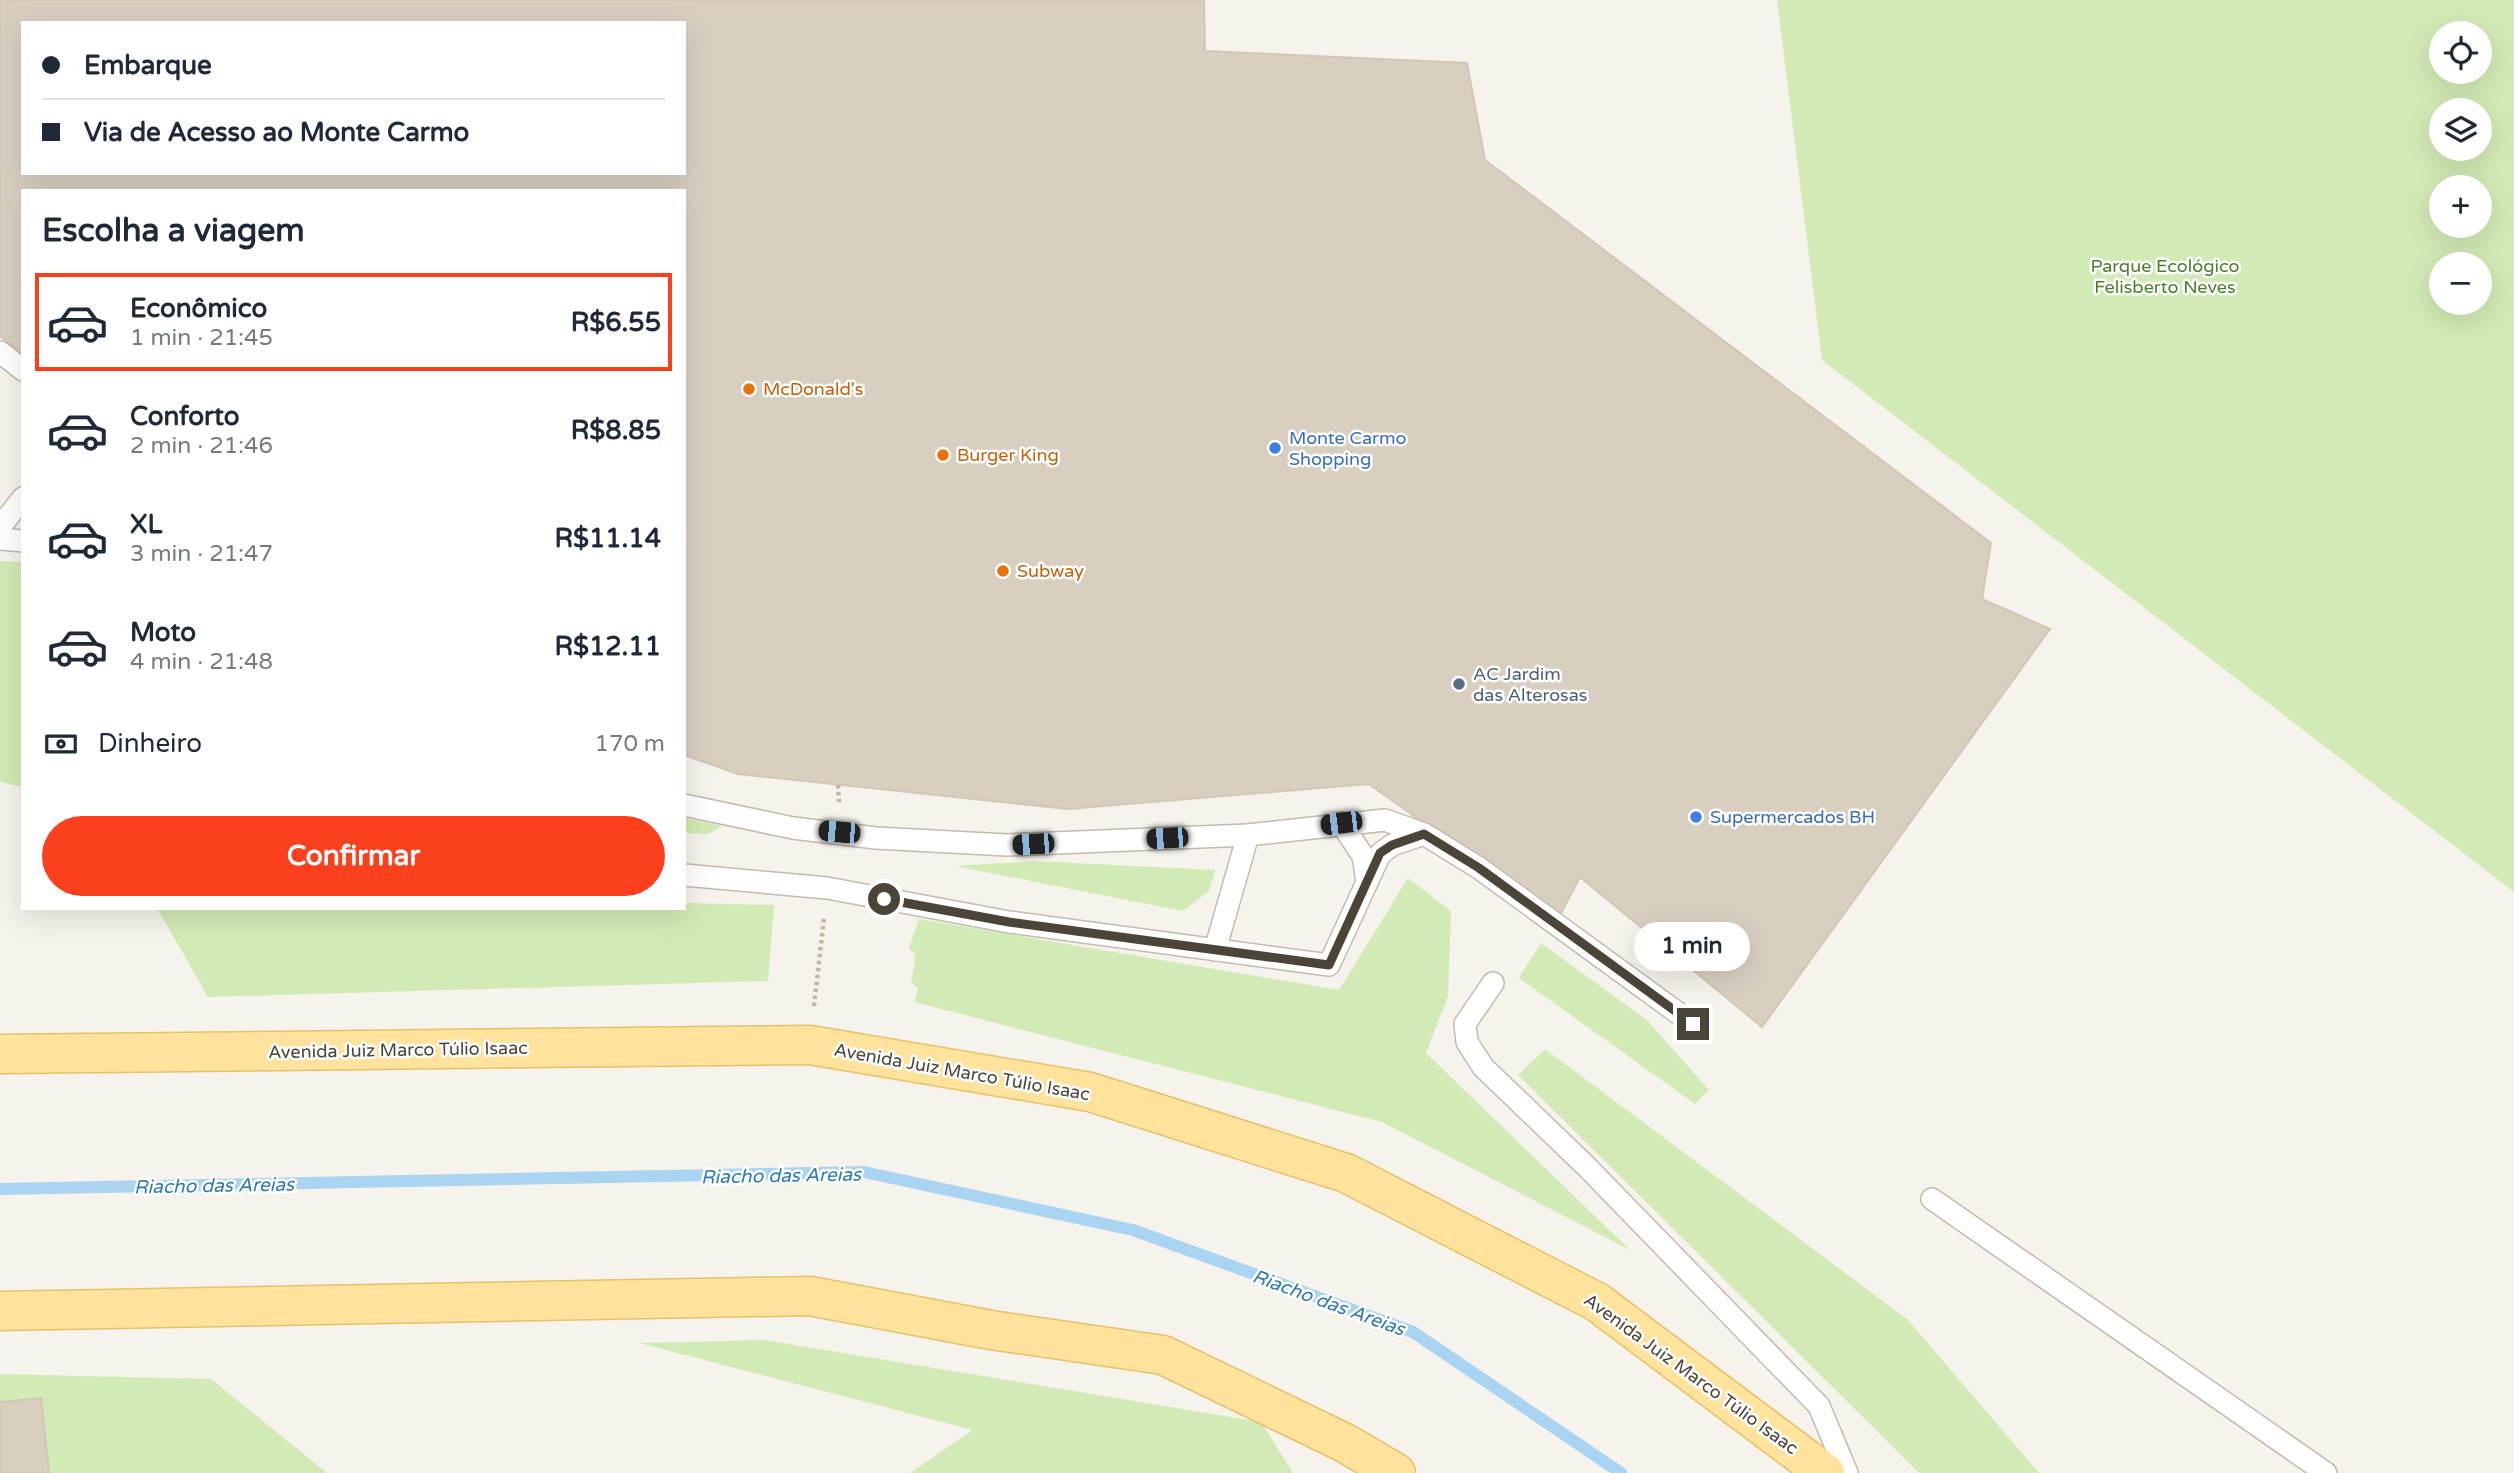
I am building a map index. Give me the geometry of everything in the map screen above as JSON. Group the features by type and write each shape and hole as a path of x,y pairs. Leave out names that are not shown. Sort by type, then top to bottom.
{"main road":[{"name":"Avenida Juiz Marco Túlio Isaac","path":"0,1054 810,1045 1090,1092 1346,1173 1597,1302 1825,1473"},
{"path":"0,1311 810,1296 991,1330 1163,1355 1345,1443 1396,1473"}],"lane":[{"path":"0,527 21,501"},
{"path":"0,539 21,541"},
{"path":"686,805 793,828 876,838 1007,845 1248,835 1385,820 1424,834 1479,868 1693,1024"},
{"path":"1341,823 1363,856 1367,881"},
{"path":"686,875 827,888 1009,922 1329,965 1380,853 1392,845 1424,834"},
{"path":"1215,950 1248,835"},
{"path":"1493,983 1465,1024 1467,1042 1483,1067 1587,1167 1819,1406 1847,1473"},
{"path":"1932,1199 2326,1473"}],"path":[{"path":"810,1045 827,888"}],"green space":[{"name":"Parque Ecológico Felisberto Neves","path":"1777,0 2514,0 2514,892 1822,360"},
{"path":"0,561 21,562 21,787 0,782"},
{"path":"686,818 722,826 708,834 686,833"},
{"path":"1033,861 1215,870 1209,891 1183,911 955,866"},
{"path":"1408,878 1451,911 1448,996 1426,1053 1630,1250 1382,1122 914,1002 918,988 911,982 916,955 909,948 919,919 1339,990"},
{"path":"686,903 774,905 768,981 208,997 158,910 686,910"},
{"path":"1541,943 1647,1020 1709,1090 1695,1104 1519,978"},
{"path":"1545,1049 1907,1319 2039,1473 1919,1473 1518,1075"},
{"path":"765,1340 1261,1422 1293,1473 910,1473 973,1430 639,1343"},
{"path":"0,1374 211,1379 327,1473 0,1473"}],"building":[{"name":"Monte Carmo Shopping","path":"0,0 1204,0 1205,51 1467,63 1485,160 1991,543 1982,599 2050,629 1762,1027 1580,877 1558,919 1369,784 1068,809 738,774 686,756 686,189 21,189 21,352 0,336"},
{"path":"41,1398 49,1473 0,1473 0,1402"}],"waterway":[{"name":"Riacho das Areias","path":"0,1189 864,1172 1133,1230 1413,1332 1621,1473"}],"place":[{"name":"McDonald's","path":"749,389"},
{"name":"Monte Carmo Shopping","path":"1275,448"},
{"name":"Burger King","path":"943,455"},
{"name":"Subway","path":"1003,571"},
{"name":"AC Jardim das Alterosas","path":"1459,684"},
{"name":"Supermercados BH","path":"1696,817"}],"route":[{"path":"884,899 1009,922 1329,965 1380,853 1392,845 1424,834 1479,868 1693,1024"}]}
